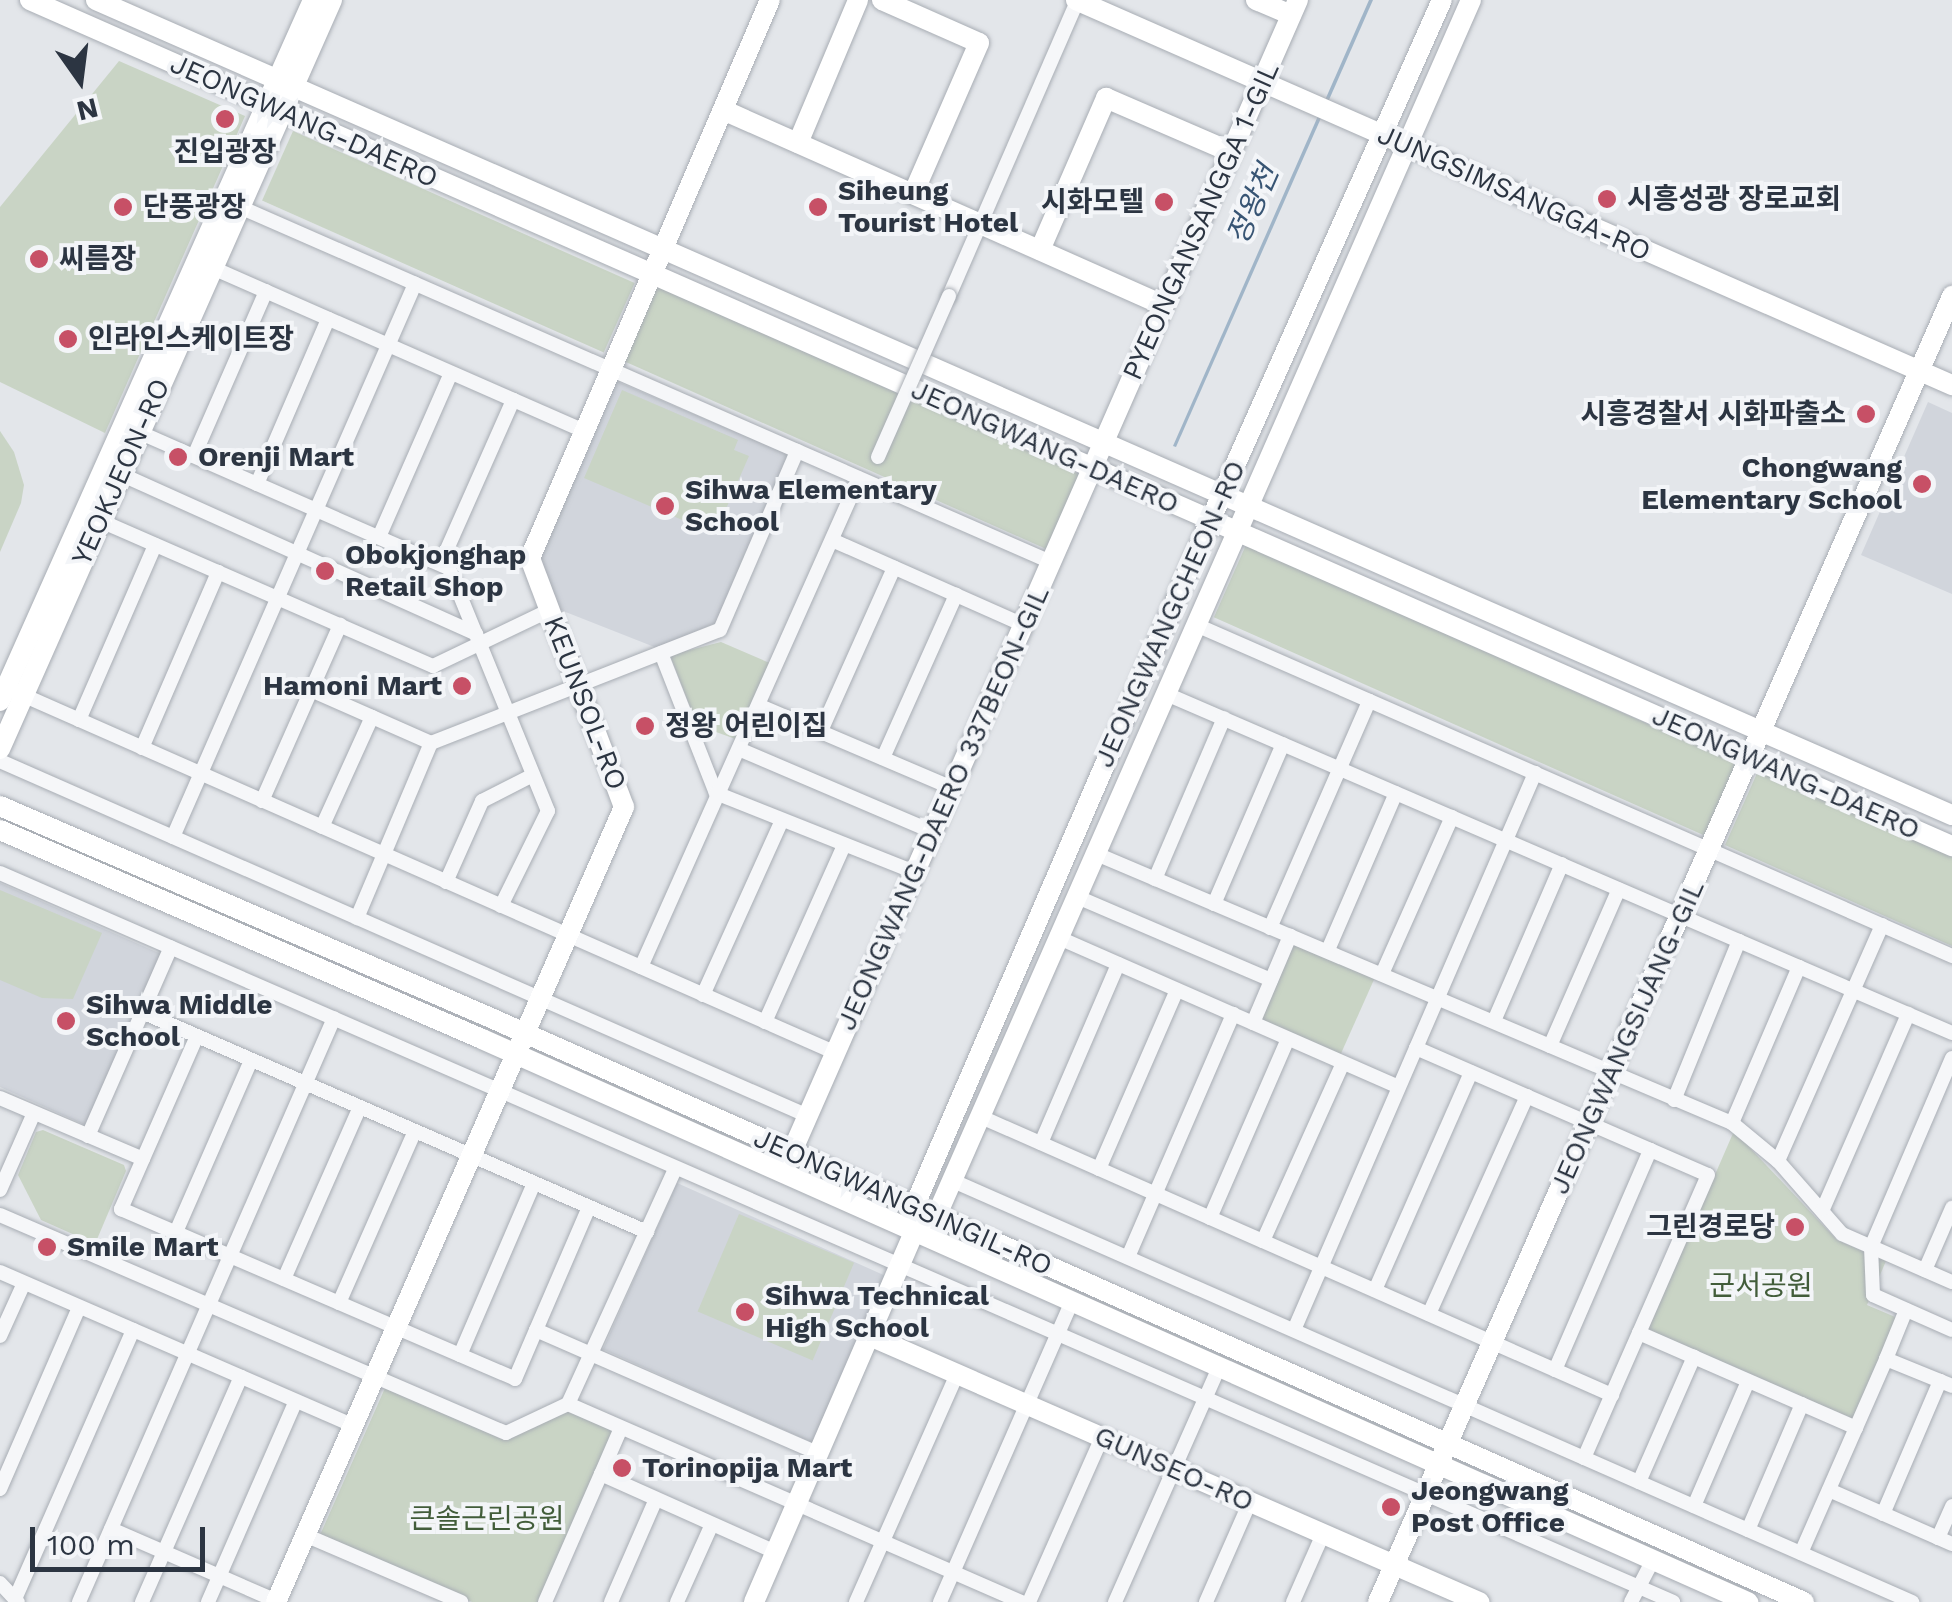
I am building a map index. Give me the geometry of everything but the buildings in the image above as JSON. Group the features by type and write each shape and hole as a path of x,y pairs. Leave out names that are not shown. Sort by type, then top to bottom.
{"street":[{"name":"JEONGWANG-DAERO","path":"30,0 1952,846"},
{"name":"JEONGWANG-DAERO","path":"96,0 1952,815"},
{"path":"284,83 313,0"},
{"path":"284,83 332,0"},
{"name":"KEUNSOL-RO","path":"277,1602 624,807 530,558 770,0"},
{"path":"798,143 858,0"},
{"path":"882,0 979,42 913,194"},
{"path":"641,968 832,540 878,457 1077,0"},
{"name":"JUNGSIMSANGGA-RO","path":"1077,0 1952,386"},
{"path":"1256,0 1294,8"},
{"name":"JEONGWANGCHEON-RO","path":"754,1602 914,1232 914,1207 1222,494 1442,0"},
{"name":"JEONGWANGCHEON-RO","path":"936,1216 1471,0"},
{"name":"PYEONGANSANGGA 1-GIL","path":"1104,443 1294,8"},
{"name":"YEOKJEON-RO","path":"0,749 10,695 284,83"},
{"path":"1040,250 1106,98 1231,152"},
{"path":"722,110 1164,306"},
{"path":"231,203 1051,562"},
{"path":"204,264 584,432"},
{"path":"173,837 416,284"},
{"path":"194,456 266,291"},
{"name":"JEONGWANGSIJANG-GIL","path":"1378,1602 1952,296"},
{"path":"257,484 328,318"},
{"path":"379,537 452,373"},
{"path":"502,906 548,811 444,556 514,400"},
{"path":"131,429 449,568"},
{"name":"JEONGWANG-DAERO 337BEON-GIL","path":"782,1174 1104,443"},
{"path":"311,690 431,743 578,682 720,630 797,451"},
{"path":"113,471 478,638"},
{"path":"92,518 433,666 478,638 550,610"},
{"path":"832,540 1024,624"},
{"path":"79,720 155,545"},
{"path":"821,732 894,568"},
{"path":"142,748 218,572"},
{"path":"883,758 956,595"},
{"path":"1194,624 1952,956"},
{"path":"262,800 340,625"},
{"path":"661,653 716,793 915,872"},
{"path":"1164,692 1952,1033"},
{"path":"10,695 79,720 836,1053"},
{"path":"1270,928 1369,700"},
{"path":"760,706 952,788"},
{"path":"322,827 372,718"},
{"path":"1155,879 1224,718"},
{"path":"357,918 431,743"},
{"path":"1214,904 1284,744"},
{"path":"741,750 932,832"},
{"path":"0,761 808,1116"},
{"path":"1294,1330 1535,773"},
{"path":"446,882 482,801 533,774"},
{"path":"1328,950 1396,793"},
{"name":"JEONGWANGSINGIL-RO","path":"0,806 520,1045 782,1174 1748,1602"},
{"path":"1382,974 1452,817"},
{"path":"704,995 782,820"},
{"name":"JEONGWANGSINGIL-RO","path":"0,830 792,1153 1804,1602"},
{"path":"765,1022 844,844"},
{"path":"1094,854 1732,1123 1778,1161 1842,1234 1952,1282"},
{"path":"1494,1021 1562,864"},
{"path":"0,872 675,1170 901,1263 1673,1602"},
{"path":"1550,1046 1619,890"},
{"path":"1075,896 1271,980"},
{"path":"1778,1161 1882,925"},
{"path":"1253,1023 1290,936"},
{"path":"1057,937 1399,1087"},
{"path":"1674,1100 1739,941"},
{"path":"88,1136 171,947"},
{"path":"1041,1144 1118,964"},
{"path":"1732,1123 1799,967"},
{"path":"1099,1169 1177,990"},
{"path":"142,1012 647,1232"},
{"path":"1128,1257 1233,1014"},
{"path":"1823,1209 1908,1014"},
{"path":"79,1602 334,1018"},
{"path":"196,1036 122,1209 460,1356 515,1379 590,1207"},
{"path":"1210,1218 1288,1038"},
{"path":"1416,1048 1708,1175 1584,1458"},
{"path":"1952,1058 1870,1246 1872,1295 1952,1330"},
{"path":"176,1232 252,1060"},
{"path":"1264,1241 1343,1062"},
{"path":"1375,1290 1471,1072"},
{"path":"1429,1314 1527,1096"},
{"path":"0,1098 143,1159"},
{"path":"284,1279 360,1107"},
{"path":"0,1190 7,1157 34,1113"},
{"path":"979,1116 1612,1394"},
{"path":"339,1303 414,1131"},
{"path":"1556,1370 1650,1150"},
{"path":"0,1215 506,1433 568,1404 675,1170"},
{"path":"951,1180 1912,1602"},
{"path":"460,1356 534,1183"},
{"path":"1925,1270 1952,1208"},
{"path":"914,1232 936,1216"},
{"path":"0,1272 354,1426"},
{"path":"0,1336 24,1283"},
{"path":"940,1602 1072,1302"},
{"path":"0,1489 79,1307"},
{"path":"1801,1553 1906,1310"},
{"path":"0,1583 17,1600 133,1330"},
{"path":"536,1330 818,1453"},
{"path":"1638,1333 1856,1428"},
{"name":"GUNSEO-RO","path":"870,1336 1470,1600"},
{"path":"1639,1482 1694,1357"},
{"path":"1883,1514 1946,1383 1886,1358"},
{"path":"1115,1602 1219,1368"},
{"path":"856,1602 957,1374"},
{"path":"142,1602 242,1377"},
{"path":"1694,1506 1748,1381"},
{"path":"208,1602 296,1401"},
{"path":"568,1404 1026,1602 1102,1437"},
{"path":"1748,1530 1802,1404"},
{"path":"545,1602 622,1428"},
{"path":"601,1474 775,1552"},
{"path":"1828,1490 1945,1541 1952,1506"},
{"path":"611,1602 656,1499"},
{"path":"1206,1602 1250,1502"},
{"path":"677,1602 712,1524"},
{"path":"111,1529 277,1602"},
{"path":"1293,1602 1323,1534"},
{"path":"306,1535 461,1602"},
{"path":"1631,1602 1652,1560"}],"shaded area":[{"name":"Sihwa Elementary School","path":"616,381 790,455 718,622 657,648 558,609 540,557"},
{"name":"Chongwang Elementary School","path":"1928,402 1952,413 1952,594 1861,555"},
{"name":"Sihwa Middle School","path":"0,883 161,954 85,1125 0,1087"},
{"name":"Sihwa Technical High School","path":"677,1183 888,1277 814,1443 603,1349"}],"green space":[{"path":"119,61 245,116 105,433 0,382 0,207"},
{"path":"293,131 635,283 604,353 262,200"},
{"path":"657,286 1082,475 1048,550 624,361"},
{"path":"622,390 738,440 734,450 749,456 715,534 584,478"},
{"path":"0,431 14,452 24,485 21,503 0,552"},
{"path":"1246,545 1737,763 1704,836 1214,617"},
{"path":"721,642 772,664 738,740 697,725 670,655"},
{"path":"1758,771 1952,857 1952,946 1725,845"},
{"path":"0,890 102,933 73,999 42,998 0,980"},
{"path":"1295,943 1374,978 1340,1055 1261,1020"},
{"path":"43,1130 124,1165 126,1171 95,1244 41,1220 18,1175 36,1132"},
{"name":"군서공원","path":"1734,1131 1837,1240 1886,1261 1867,1305 1907,1322 1854,1419 1647,1331"},
{"path":"739,1214 854,1263 813,1360 698,1312"},
{"name":"큰솔근린공원","path":"385,1388 504,1440 572,1410 616,1429 542,1602 472,1602 320,1535"}],"water":[{"path":"1369,0 1373,0 1176,447 1173,446"}],"place":[{"name":"진입광장","path":"225,119"},
{"name":"시흥성광 장로교회","path":"1607,199"},
{"name":"시화모텔","path":"1164,202"},
{"name":"단풍광장","path":"123,207"},
{"name":"Siheung Tourist Hotel","path":"818,207"},
{"name":"씨름장","path":"39,259"},
{"name":"인라인스케이트장","path":"68,339"},
{"name":"시흥경찰서 시화파출소","path":"1866,414"},
{"name":"Orenji Mart","path":"178,457"},
{"name":"Chongwang Elementary School","path":"1922,484"},
{"name":"Sihwa Elementary School","path":"665,506"},
{"name":"Obokjonghap Retail Shop","path":"325,571"},
{"name":"Hamoni Mart","path":"462,686"},
{"name":"정왕 어린이집","path":"645,726"},
{"name":"Sihwa Middle School","path":"66,1021"},
{"name":"그린경로당","path":"1795,1227"},
{"name":"Smile Mart","path":"47,1247"},
{"name":"Sihwa Technical High School","path":"745,1312"},
{"name":"Torinopija Mart","path":"622,1468"},
{"name":"Jeongwang Post Office","path":"1391,1507"}],"water label":[{"name":"정왕천","path":"1253,205"}]}
